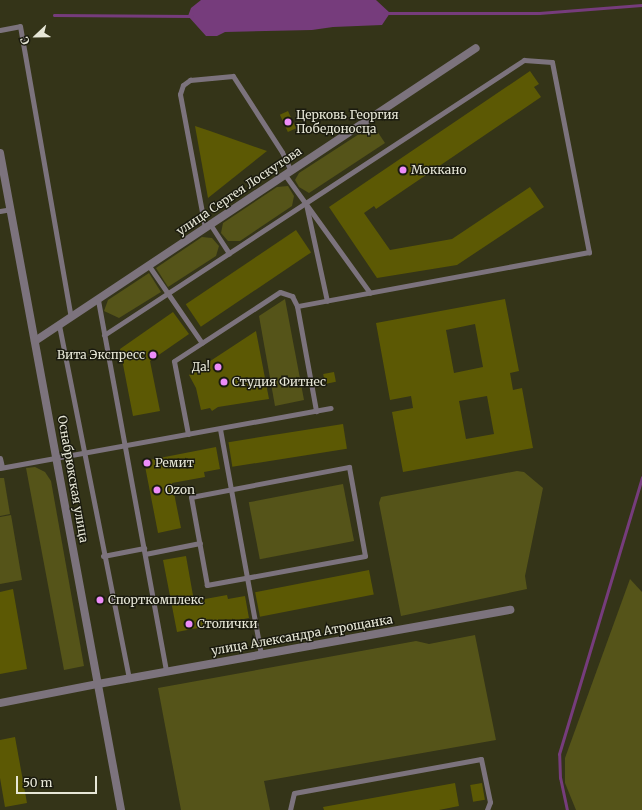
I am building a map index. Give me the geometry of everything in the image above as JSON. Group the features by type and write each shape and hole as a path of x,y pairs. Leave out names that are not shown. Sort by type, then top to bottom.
{"street":[{"name":"улица Сергея Лоскутова","path":"35,341 476,48"},
{"name":"Оснабрюкская улица","path":"0,153 121,810"},
{"name":"улица Александра Атрощанка","path":"0,703 510,610"}],"lane":[{"path":"0,30 20,26 71,317"},
{"path":"104,335 524,60 552,62 590,252 297,306"},
{"path":"229,253 208,226 180,94 183,85 190,80 233,76 282,152 288,173 306,202 370,293"},
{"path":"306,202 327,301"},
{"path":"0,211 10,209"},
{"path":"148,266 202,343"},
{"path":"188,434 174,361 280,292 292,296 297,306 316,411"},
{"path":"98,300 166,672"},
{"path":"59,325 128,679"},
{"path":"0,458 1,468 125,444 220,430 332,408"},
{"path":"220,430 261,655"},
{"path":"349,467 366,556 207,585 191,497 231,489 349,467"},
{"path":"145,554 200,543"},
{"path":"104,556 144,548"},
{"path":"290,810 294,793 481,759 490,802 487,810"}],"shaded area":[{"path":"201,0 376,0 390,13 382,25 333,27 312,30 225,32 217,36 206,36 188,16 191,8"},
{"path":"373,125 385,143 309,193 299,187 295,180 299,173"},
{"path":"288,186 294,196 292,206 240,241 228,241 221,233 223,223 277,187"},
{"path":"202,237 212,238 219,246 216,256 168,287 156,268"},
{"path":"149,273 161,292 119,318 104,311 108,300"},
{"path":"285,299 304,400 275,406 259,316"},
{"path":"35,467 45,472 51,481 84,666 64,670 26,468"},
{"path":"517,471 524,472 543,488 525,576 527,589 401,616 379,503 381,497"},
{"path":"0,478 4,478 10,514 0,516"},
{"path":"343,484 354,541 260,559 249,502"},
{"path":"11,515 22,580 0,584 0,517"},
{"path":"630,579 642,592 642,810 576,810 565,783 565,758"},
{"path":"475,635 496,740 264,781 270,810 181,810 158,688 416,641 429,644"}],"building":[{"path":"530,71 539,84 534,87 541,97 376,209 374,206 364,213 390,250 452,239 530,187 544,207 457,265 377,278 329,207"},
{"name":"Церковь Георгия Победоносца","path":"288,111 296,128 288,132 280,115"},
{"path":"195,126 210,131 267,151 208,198"},
{"path":"296,230 311,252 201,327 186,304"},
{"path":"505,299 519,371 510,373 513,390 522,388 533,448 403,472 392,412 413,408 411,396 390,400 376,323","holes":["475,324 483,367 454,373 446,330","487,396 494,434 466,439 459,401"]},
{"path":"173,312 189,334 150,361 160,411 133,416 120,349"},
{"path":"256,331 269,399 218,407 212,411 210,408 201,410 196,388 189,375"},
{"path":"334,372 336,382 325,384 323,374"},
{"path":"343,424 347,449 232,467 228,442"},
{"path":"216,447 220,469 204,472 205,477 172,483 181,528 158,533 144,461"},
{"path":"186,556 194,601 227,595 228,599 245,596 249,618 177,632 163,560"},
{"path":"369,570 374,595 260,617 255,592"},
{"path":"13,589 27,669 0,674 0,592"},
{"path":"15,737 27,803 5,807 0,778 0,740"},
{"path":"455,783 459,806 439,810 324,810 323,807"},
{"path":"482,783 485,800 473,802 470,785"}],"waterway":[{"path":"385,13 539,13 642,5"},
{"path":"54,15 192,16"},
{"path":"567,810 560,778 559,754 642,477"}],"place":[{"name":"Церковь Георгия Победоносца","path":"288,122"},
{"name":"Моккано","path":"403,170"},
{"name":"Вита Экспресс","path":"153,355"},
{"name":"Да!","path":"218,367"},
{"name":"Студия Фитнес","path":"224,382"},
{"name":"Ремит","path":"147,463"},
{"name":"Ozon","path":"157,490"},
{"name":"Спорткомплекс","path":"100,600"},
{"name":"Столички","path":"189,624"}]}
